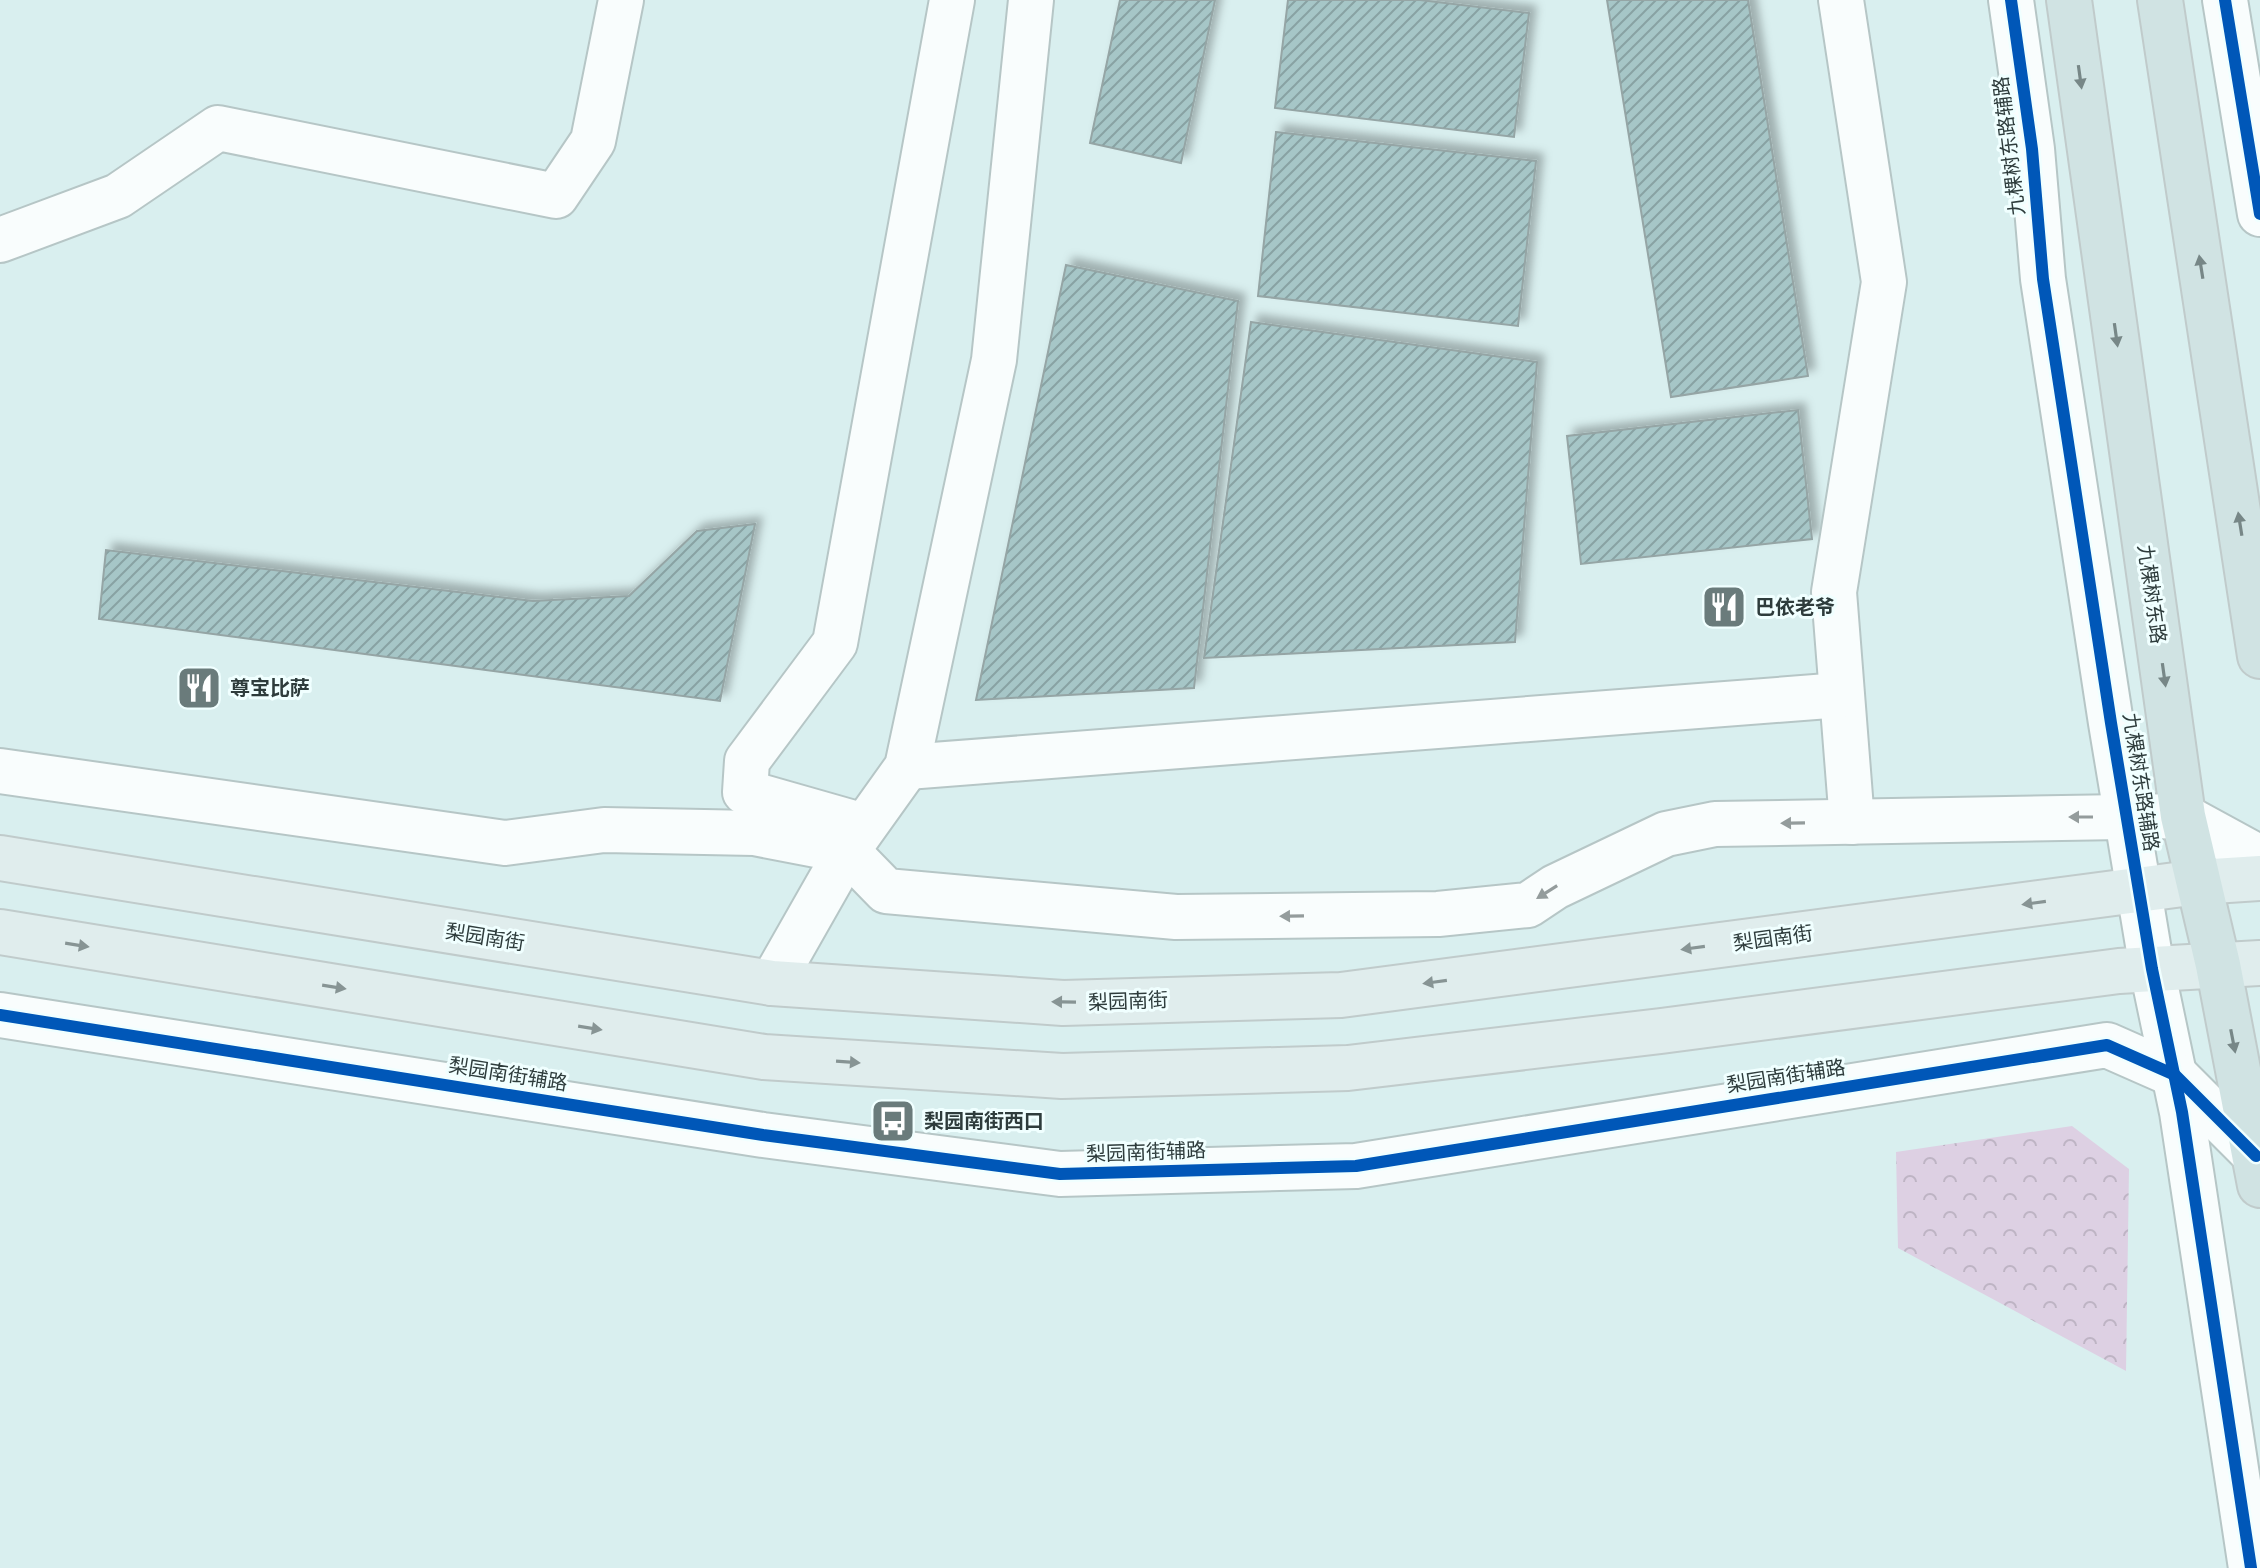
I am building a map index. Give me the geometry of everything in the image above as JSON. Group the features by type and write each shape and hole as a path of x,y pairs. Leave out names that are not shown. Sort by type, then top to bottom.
{"highway":[{"name":"九棵树东路","path":"2069,0 2183,816 2198,882 2239,964 2258,1170"},
{"path":"2164,9 2260,656"}],"main road":[{"name":"梨园南街","path":"0,858 772,983 1063,1003 1341,995 2198,882 2260,878"},
{"path":"0,932 764,1057 1062,1076 1348,1068 2119,971 2239,964"}],"street":[{"path":"0,240 118,196 218,128 556,196 593,141 621,0"},
{"path":"952,0 835,643 747,761 745,792 855,839 886,891 1176,917 1438,914 1528,905 1555,887 1666,834 1715,824 2183,816 2260,858"},
{"path":"772,983 855,839 907,767 994,360 1031,0"},
{"path":"1841,0 1884,282 1834,592 1852,822"},
{"name":"九棵树东路辅路","path":"2011,0 2032,149 2043,279 2126,817 2192,1176 2251,1568"},
{"path":"2225,0 2260,214"},
{"path":"907,767 1841,695"},
{"path":"0,771 505,843 604,830 855,839"},
{"name":"梨园南街辅路","path":"0,1015 763,1135 1060,1174 1356,1166 2107,1045 2175,1075 2258,1170"}],"green space":[{"path":"2072,1126 2129,1169 2126,1371 1898,1248 1896,1152"}],"building":[{"path":"1120,0 1215,0 1181,163 1090,143"},
{"path":"1288,0 1420,0 1529,13 1514,137 1275,108"},
{"path":"1607,0 1748,0 1808,376 1671,397"},
{"path":"1276,132 1536,161 1518,326 1258,296"},
{"path":"1066,265 1238,301 1194,688 976,700"},
{"path":"1251,322 1537,362 1515,642 1204,658"},
{"path":"1798,410 1812,539 1581,564 1567,436"},
{"path":"755,524 720,701 99,619 106,550 533,601 629,596 697,531"}],"cycle path":[{"path":"2011,0 2032,149 2043,279 2152,969 2182,1112 2251,1568"},
{"path":"2225,0 2260,214"},
{"path":"0,1015 763,1135 1060,1174 1356,1166 2107,1045 2175,1075 2256,1156"}],"place":[{"name":"巴依老爷","path":"1724,607"},
{"name":"尊宝比萨","path":"199,688"},
{"name":"梨园南街西口","path":"893,1121"}]}
